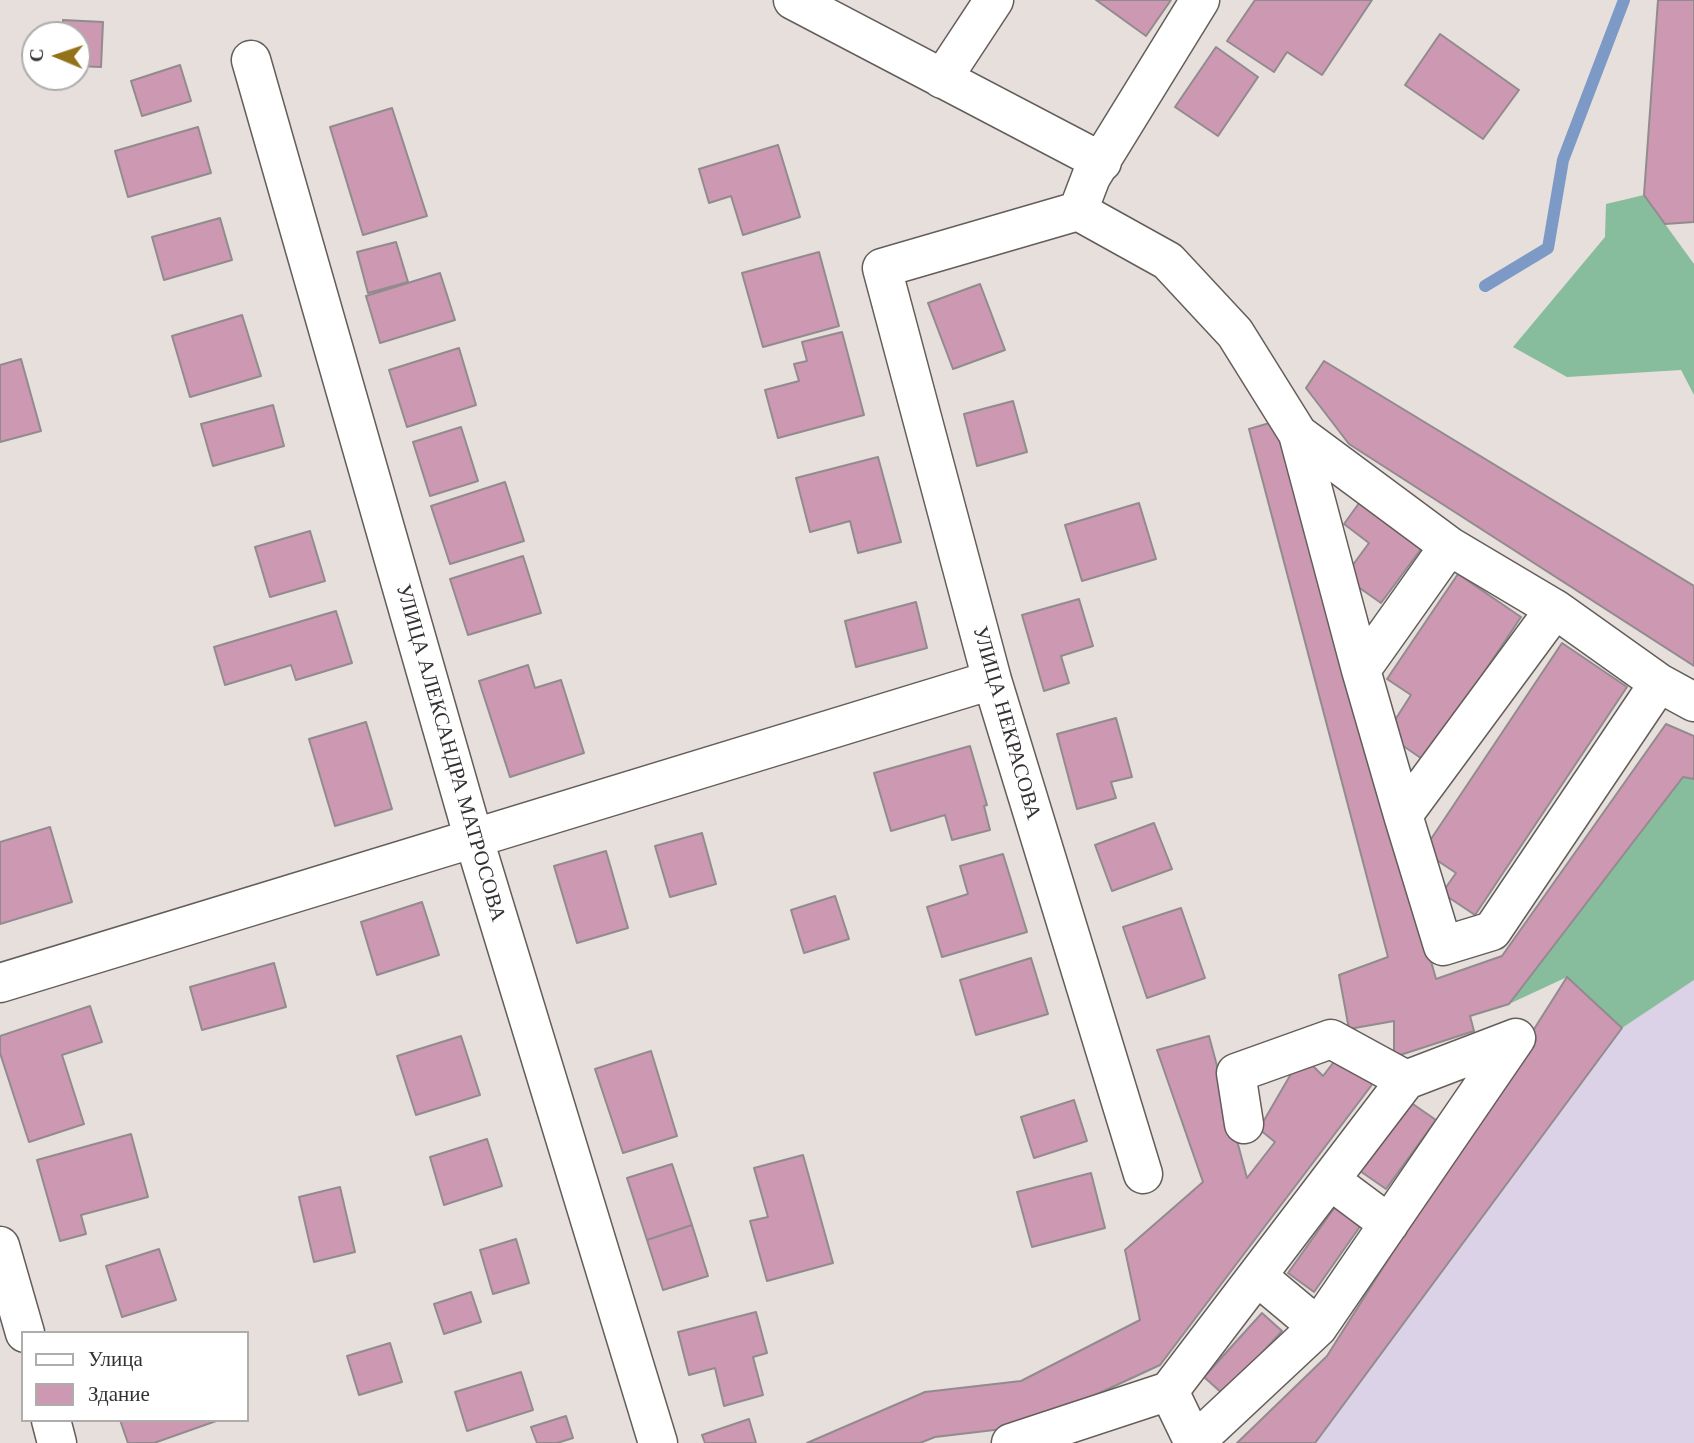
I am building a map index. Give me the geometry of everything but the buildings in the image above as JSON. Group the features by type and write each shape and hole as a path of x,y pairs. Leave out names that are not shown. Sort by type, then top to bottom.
{"street":[{"path":"793,0 1102,162"},
{"path":"942,79 994,0"},
{"path":"1200,0 1091,177 1078,211 1168,261 1235,333 1298,434 1361,670 1443,946 1492,931 1659,683"},
{"name":"УЛИЦА АЛЕКСАНДРА МАТРОСОВА","path":"251,60 473,836 657,1443"},
{"name":"УЛИЦА НЕКРАСОВА","path":"1078,211 882,268 992,680 1143,1174"},
{"path":"1298,434 1449,546 1555,609 1659,683 1694,702"},
{"path":"1361,670 1449,546"},
{"path":"1403,815 1555,609"},
{"path":"0,983 473,836 992,680"},
{"path":"1011,1443 1169,1391 1406,1080 1516,1038 1318,1327 1194,1443 1169,1391"},
{"path":"1244,1124 1236,1073 1331,1039 1406,1080"},
{"path":"1330,1180 1389,1224"},
{"path":"0,1246 24,1331"},
{"path":"1257,1276 1318,1327"},
{"path":"52,1422 57,1443"}],"shaded area":[{"path":"1694,980 1694,1443 1315,1443 1622,1028"}],"green space":[{"path":"1644,195 1694,264 1694,395 1681,370 1567,377 1513,347 1605,237 1606,204"},
{"path":"1683,777 1694,779 1694,980 1622,1028 1567,977 1509,1004"}],"waterway":[{"path":"1485,286 1548,248 1563,160 1624,0"}]}
